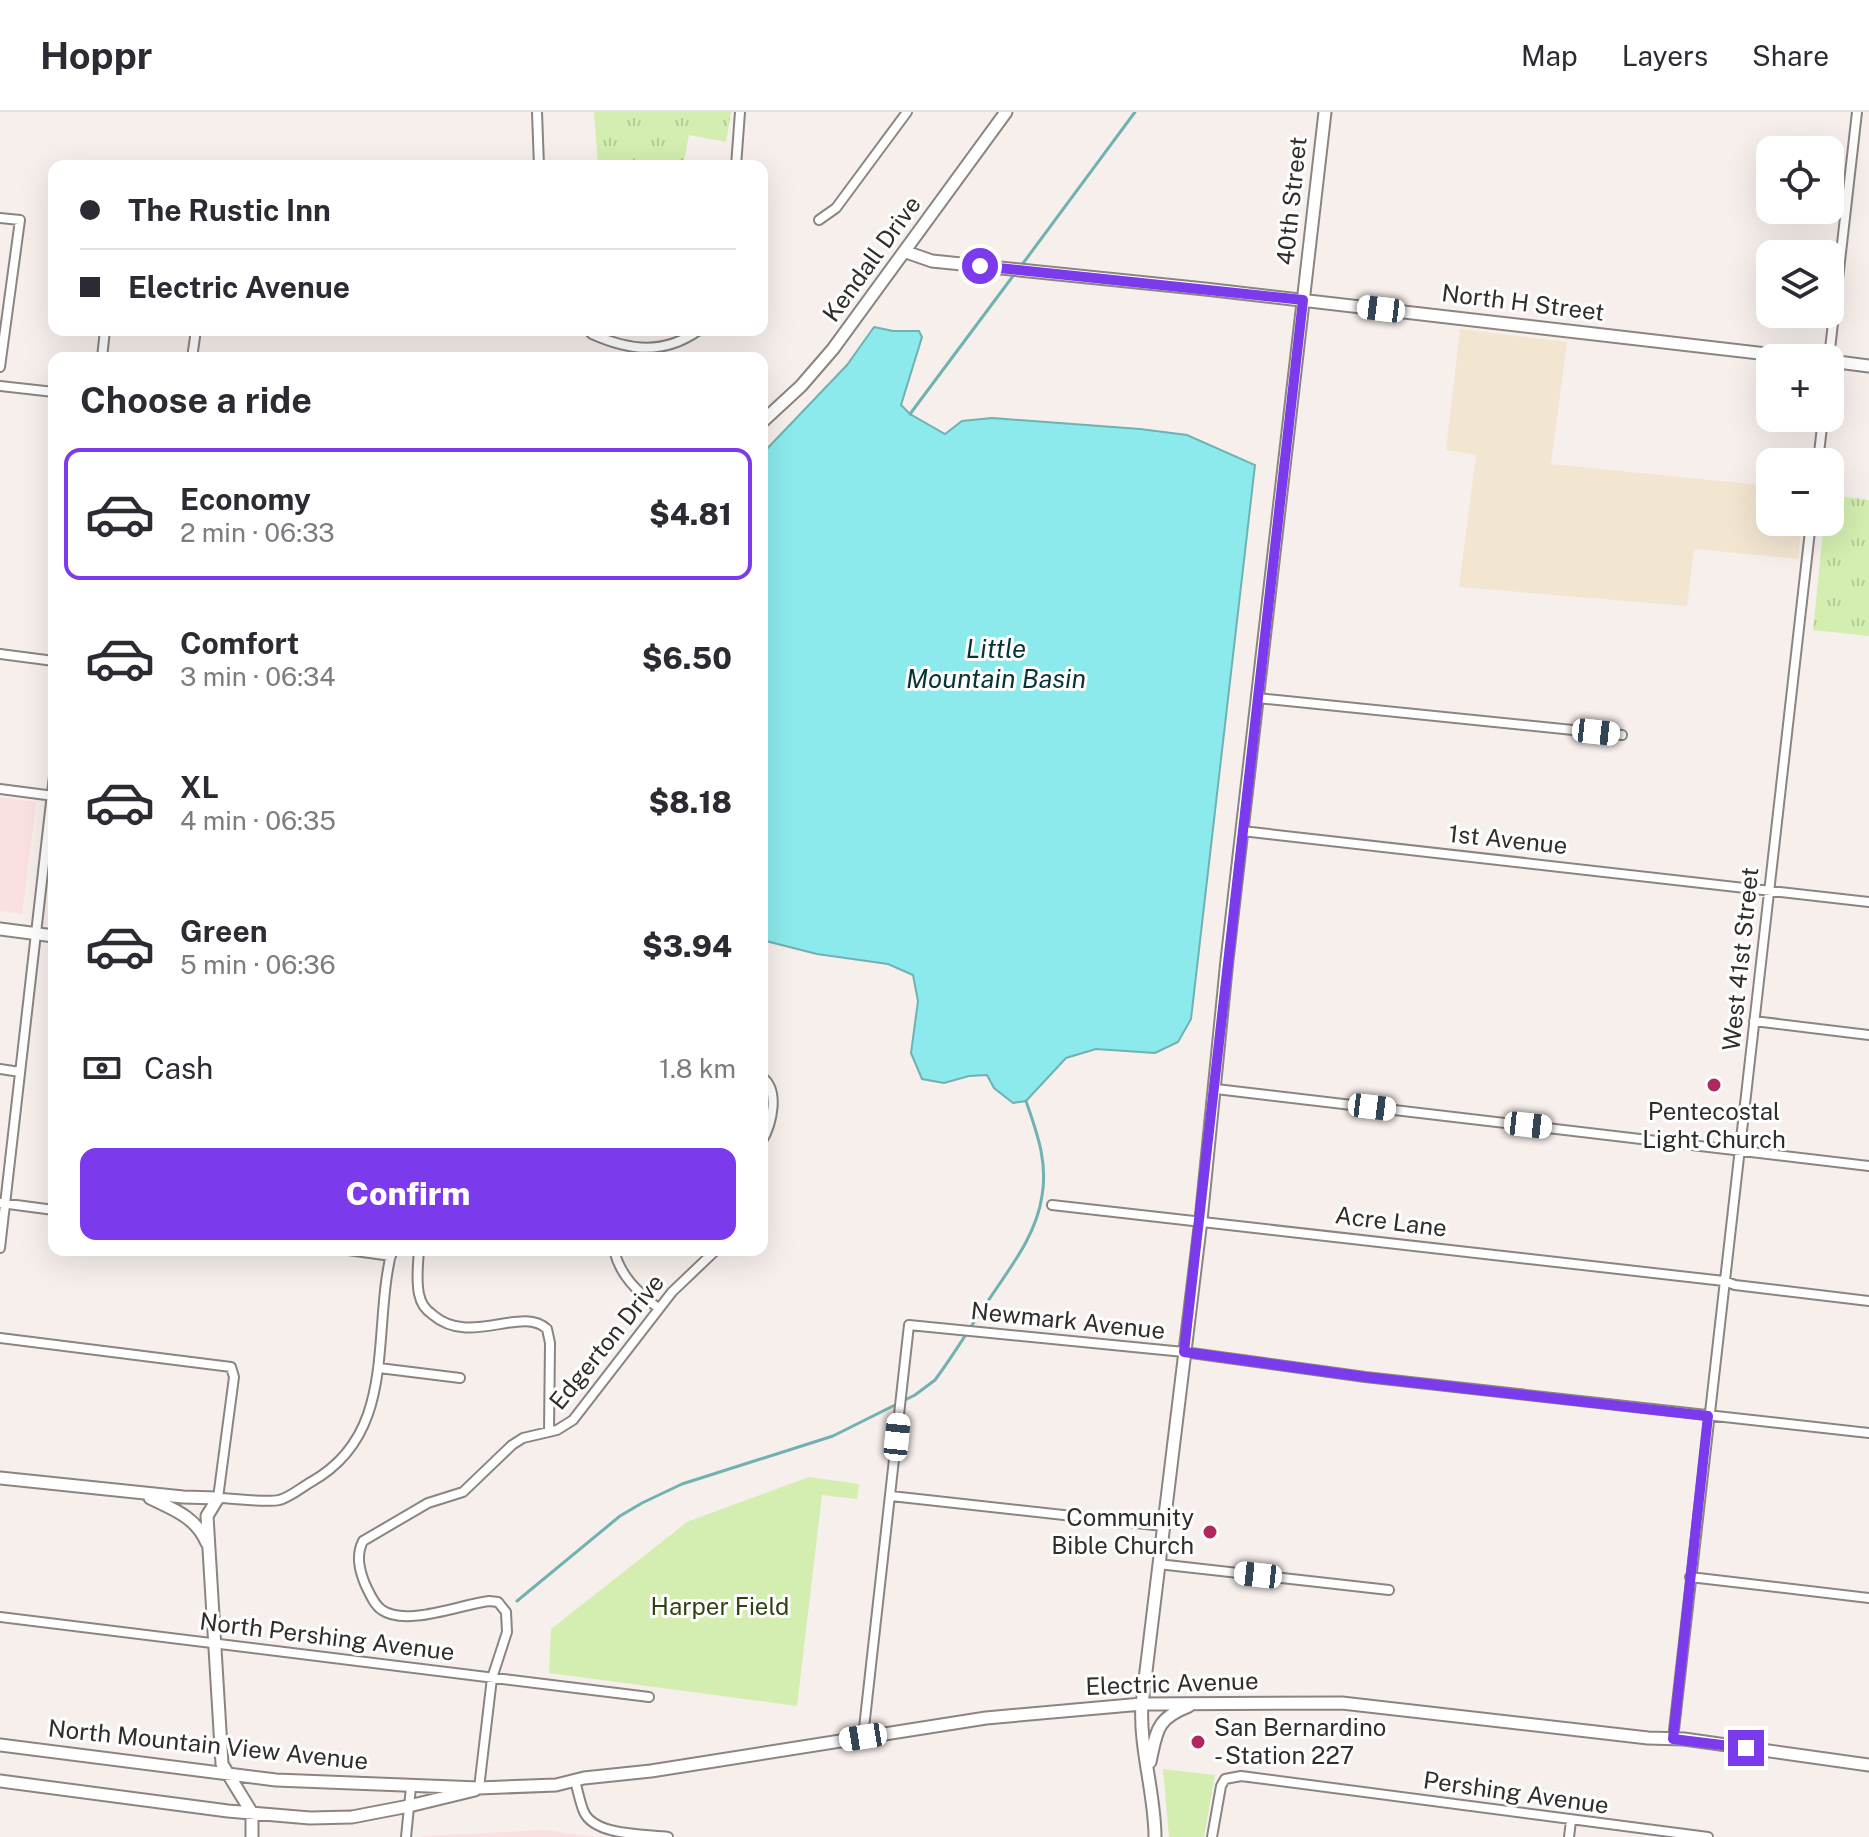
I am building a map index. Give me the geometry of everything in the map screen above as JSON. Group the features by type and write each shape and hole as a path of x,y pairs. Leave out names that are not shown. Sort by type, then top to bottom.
{"street":[{"path":"537,112 539,160"},
{"path":"736,160 740,112"},
{"path":"819,220 836,208 907,112"},
{"name":"Kendall Drive","path":"768,416 816,371 1006,112"},
{"name":"40th Street","path":"1155,1837 1141,1719 1142,1704 1201,1220 1227,960 1325,112"},
{"path":"1832,344 1857,112"},
{"path":"0,218 20,220 0,367"},
{"name":"North H Street","path":"906,252 932,261 1756,353"},
{"path":"597,336 628,348 652,349 678,343 689,336"},
{"path":"1844,362 1869,366"},
{"path":"0,386 48,391"},
{"name":"West 41st Street","path":"1673,1739 1809,536"},
{"path":"0,654 48,660"},
{"path":"1257,698 1622,735"},
{"path":"0,789 48,795"},
{"name":"1st Avenue","path":"1242,831 1869,902"},
{"path":"0,1248 2,1204 48,837"},
{"path":"0,929 48,935"},
{"path":"1754,1021 1869,1035"},
{"path":"0,1069 20,1072"},
{"path":"768,1083 772,1100 768,1125"},
{"path":"1216,1089 1869,1166"},
{"path":"2,1204 48,1209"},
{"name":"Acre Lane","path":"1052,1205 1724,1281 1735,1285 1869,1301"},
{"path":"0,1478 139,1493 279,1500 320,1477 357,1443 371,1408 379,1368 392,1256"},
{"path":"419,1256 421,1300 424,1307 441,1322 464,1329 535,1322 547,1329 550,1343 549,1432"},
{"path":"616,1256 634,1288 658,1308"},
{"name":"Edgerton Drive","path":"479,1788 492,1678 507,1632 506,1612 498,1602 481,1602 407,1615 384,1612 366,1584 358,1559 359,1549 363,1541 428,1503 463,1492 523,1438 565,1427 658,1308 710,1256"},
{"name":"Newmark Avenue","path":"891,1496 909,1325 1184,1352 1365,1377 1869,1433"},
{"path":"0,1338 222,1365 233,1370 218,1498 207,1516 208,1547 222,1761 252,1813 252,1837"},
{"path":"379,1368 460,1378"},
{"path":"139,1493 182,1512 203,1532 208,1547"},
{"path":"863,1737 891,1496 1163,1526"},
{"path":"1158,1564 1389,1590"},
{"path":"1690,1577 1869,1598"},
{"name":"North Pershing Avenue","path":"0,1617 649,1697"},
{"path":"1148,1768 1161,1721 1170,1713 1197,1703"},
{"name":"Electric Avenue","path":"479,1788 556,1785 986,1718 1142,1704 1197,1703 1342,1703 1673,1739 1869,1765"},
{"name":"North Mountain View Avenue","path":"0,1745 228,1774 411,1787 479,1788"},
{"name":"Pershing Avenue","path":"1212,1837 1218,1793 1225,1779 1241,1776 1708,1837"},
{"path":"0,1781 252,1813 329,1818 352,1817 409,1806 479,1788"},
{"path":"575,1781 584,1812 601,1829 668,1837"},
{"path":"406,1837 411,1787"},
{"path":"1569,1837 1571,1821"}],"shaded area":[{"path":"1460,329 1567,342 1551,464 1756,485 1756,536 1800,536 1798,559 1694,549 1687,606 1459,587 1476,455 1446,450"},
{"path":"0,797 36,802 22,914 0,911"},
{"path":"545,1830 597,1837 422,1837 423,1836"}],"green space":[{"path":"594,112 731,112 726,142 689,135 684,160 598,160"},
{"path":"1844,497 1869,500 1869,636 1813,630 1823,536 1844,536"},
{"name":"Harper Field","path":"809,1477 859,1484 857,1499 822,1495 797,1706 549,1673 551,1629 687,1522"},
{"path":"1163,1769 1215,1775 1204,1837 1169,1837"}],"water":[{"name":"Little Mountain Basin","path":"874,327 919,331 922,337 901,405 910,414 945,434 962,421 992,418 1140,429 1187,435 1255,465 1191,1019 1178,1042 1155,1053 1096,1049 1066,1058 1026,1101 1013,1103 994,1088 987,1075 944,1083 922,1079 911,1053 918,1001 913,975 888,964 817,954 768,942 768,448 847,365"}],"waterway":[{"path":"1021,266 1135,112"},
{"path":"910,414 1016,272"},
{"path":"517,1601 620,1516 642,1503 682,1484 833,1436 915,1395 935,1380 1020,1253 1039,1211 1044,1171 1026,1101"}],"place":[{"name":"Pentecostal Light Church","path":"1714,1085"},
{"name":"Community Bible Church","path":"1210,1532"},
{"name":"San Bernardino - Station 227","path":"1198,1742"}],"route":[{"path":"980,266 1303,300 1184,1352 1365,1377 1708,1416 1673,1739 1746,1748"}]}
